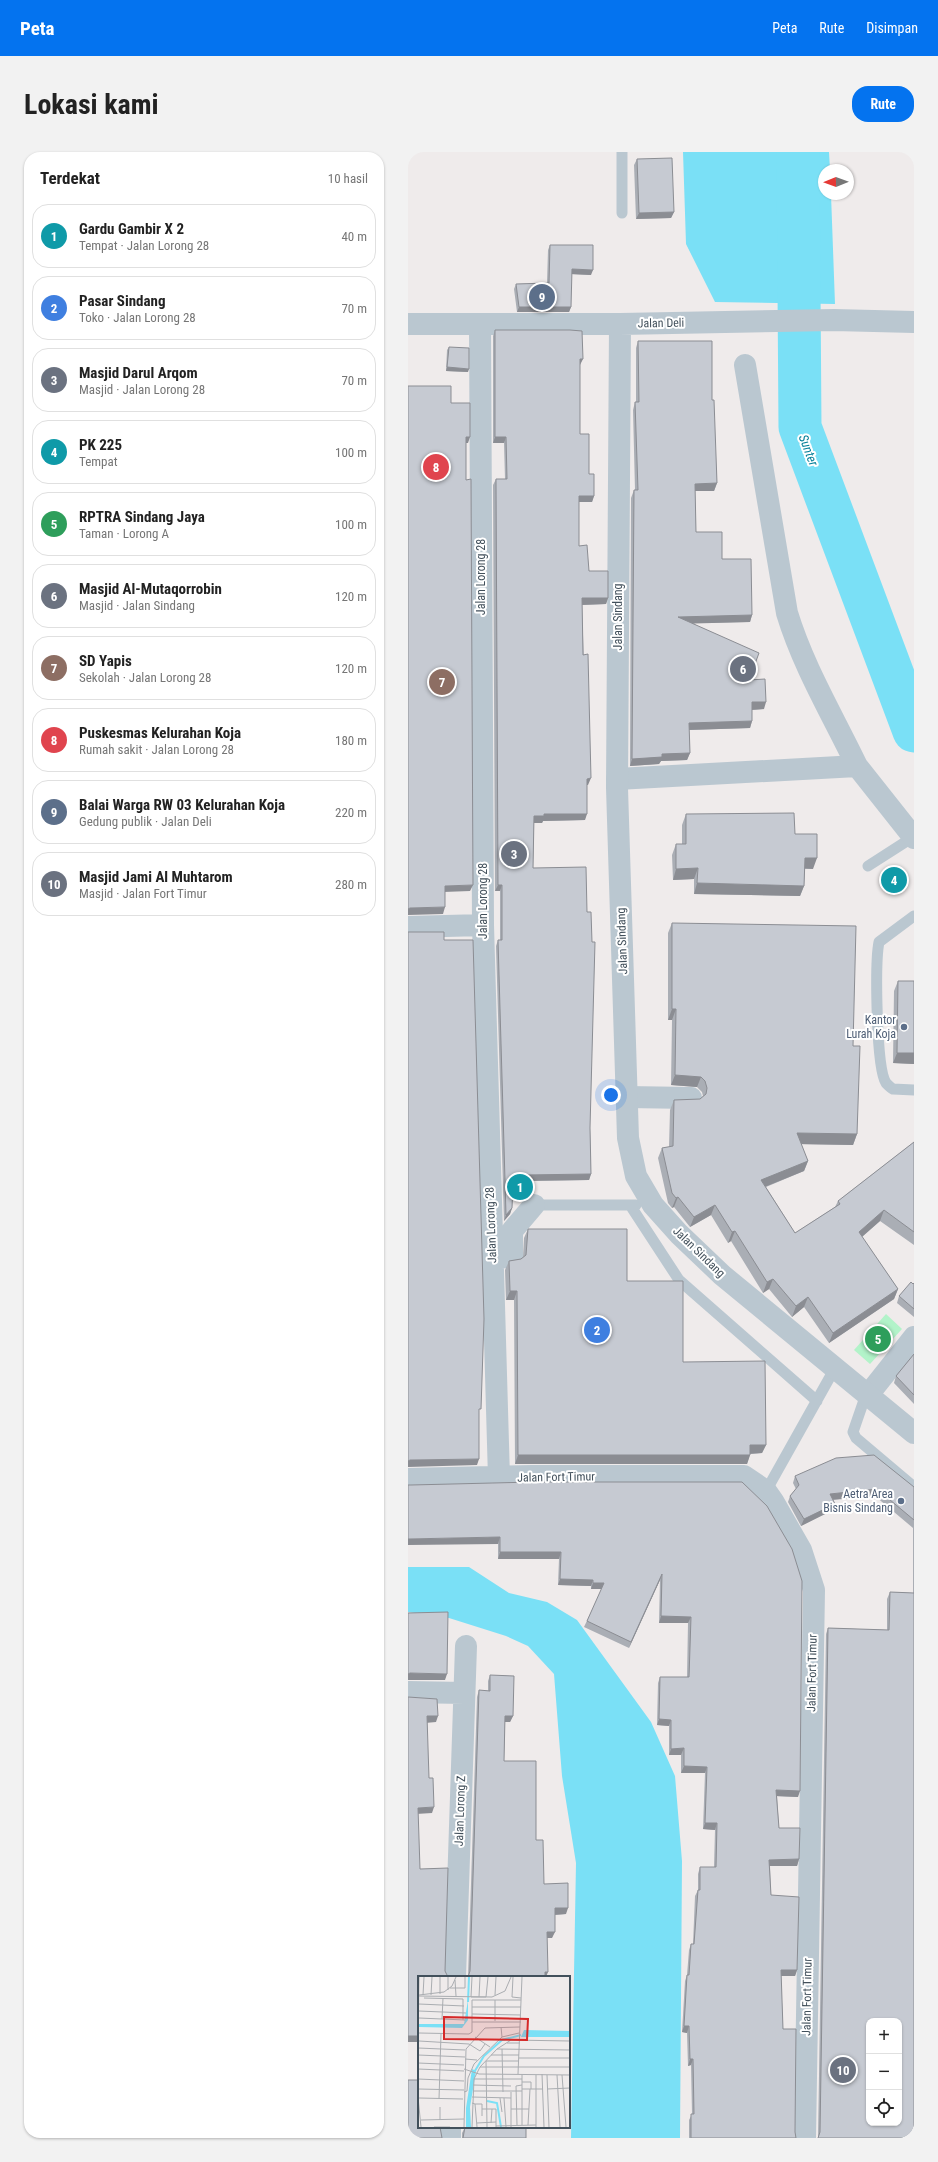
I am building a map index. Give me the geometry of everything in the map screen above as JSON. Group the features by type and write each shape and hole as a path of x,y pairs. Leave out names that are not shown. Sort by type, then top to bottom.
{"street":[{"name":"Jalan Deli","path":"408,324 620,324 755,321 914,322"},
{"name":"Jalan Lorong 28","path":"480,324 483,925 499,1478"},
{"name":"Jalan Sindang","path":"620,324 617,779 626,1097 628,1138 636,1176 653,1205 679,1234 722,1275 914,1433"},
{"path":"746,365 787,613 795,637 857,766 914,838"},
{"path":"617,779 857,766"},
{"path":"408,927 483,925"},
{"path":"626,1097 691,1098"},
{"path":"492,1258 512,1256 512,1230 534,1205"},
{"path":"868,1395 914,1336"},
{"name":"Jalan Fort Timur","path":"408,1479 744,1476 766,1491 801,1550 814,1590 805,2138"},
{"name":"Jalan Lorong Z","path":"455,1976 466,1646"},
{"path":"408,1692 464,1693"}],"lane":[{"path":"622,152 622,213"},
{"path":"868,866 914,838"},
{"path":"914,916 879,942 876,973 881,1062 886,1083 893,1089 914,1090"},
{"path":"534,1205 653,1205"},
{"path":"630,1205 679,1280 817,1401"},
{"path":"766,1491 835,1368"},
{"path":"868,1395 855,1423 853,1432 856,1438 914,1487"}],"green space":[{"path":"886,1314 902,1329 870,1364 854,1350"}],"water":[{"path":"683,152 829,152 830,164 818,164 818,200 831,200 835,304 715,302 686,244"},
{"path":"408,1567 469,1567 509,1593 547,1602 577,1620 651,1722 675,1776 682,1861 680,2138 571,2138 576,1863 562,1776 554,1674 528,1646 506,1636 449,1618 408,1612"}],"building":[{"path":"672,158 674,212 639,213 637,159"},
{"path":"550,245 593,245 593,270 572,269 571,307 519,307 516,284 549,283"},
{"path":"495,330 582,331 583,359 580,359 580,434 589,434 589,474 594,474 594,496 579,496 579,546 587,545 589,571 608,571 608,598 582,598 583,655 588,654 591,778 587,779 587,814 544,814 544,816 534,816 533,868 586,867 587,912 591,912 592,942 595,942 590,1128 591,1174 524,1175 524,1182 513,1182 512,1208 506,1215 498,940 502,940 502,885 498,885 496,479 507,479 506,437 495,437"},
{"path":"638,341 712,341 712,400 714,400 717,483 695,484 696,532 722,532 722,559 751,559 752,615 678,617 759,653 749,680 765,679 766,702 752,702 752,721 689,723 690,753 662,754 662,757 632,759 634,490 638,490 635,402 639,402"},
{"path":"449,347 469,348 469,369 447,367"},
{"path":"408,386 451,386 451,403 470,403 470,437 466,437 466,480 471,479 473,885 445,886 445,907 408,909"},
{"path":"794,813 795,834 817,834 817,858 805,858 804,886 697,883 698,868 676,869 676,844 686,844 686,814"},
{"path":"672,923 856,926 853,1046 860,1046 857,1134 797,1133 808,1161 761,1180 795,1233 840,1204 838,1201 914,1142 914,1232 884,1210 859,1232 898,1289 833,1333 808,1297 796,1306 773,1279 767,1282 735,1231 732,1232 715,1205 694,1217 678,1197 676,1198 672,1193 662,1148 673,1146 674,1100 700,1099 706,1094 707,1088 705,1081 701,1077 675,1075 676,1009 672,1009"},
{"path":"408,932 444,932 444,940 473,940 484,1319 481,1409 479,1409 479,1459 408,1461"},
{"name":"Kantor Lurah Koja","path":"898,981 914,981 914,1053 897,1053"},
{"path":"528,1229 627,1229 627,1281 683,1281 683,1362 765,1361 766,1445 750,1445 750,1455 518,1455 517,1291 510,1291 509,1261 521,1259 526,1255"},
{"path":"911,1282 913,1284 914,1283 914,1309 899,1296"},
{"path":"914,1354 914,1395 896,1376"},
{"path":"874,1455 914,1487 914,1520 877,1489 830,1494 835,1504 804,1519 790,1496 799,1485 795,1476 836,1458"},
{"path":"534,1482 742,1482 767,1506 792,1549 802,1581 800,1791 776,1790 779,1828 800,1828 799,1859 769,1860 771,1895 799,1897 797,1970 781,1970 783,2029 796,2029 796,2138 691,2138 691,2114 694,2114 693,2059 690,2059 689,2026 684,2026 687,1975 689,1975 691,1944 694,1944 698,1890 700,1890 700,1867 716,1867 717,1823 705,1823 707,1767 684,1766 684,1748 671,1749 671,1720 659,1719 660,1677 689,1677 691,1617 661,1616 662,1574 631,1642 587,1621 604,1583 593,1583 593,1580 560,1579 561,1552 500,1552 500,1537 408,1539 408,1485"},
{"path":"890,1592 914,1593 914,2138 818,2138 820,2132 828,1628 889,1630"},
{"path":"448,1612 447,1674 408,1674 408,1613"},
{"path":"490,1675 514,1676 513,1716 505,1716 504,1761 536,1761 536,1840 543,1840 544,1884 568,1883 568,1908 555,1908 555,1932 547,1932 548,1972 545,1972 545,1976 468,1976 470,1971 479,1690 490,1691"},
{"path":"408,1697 437,1699 438,1716 427,1716 429,1778 433,1778 434,1807 418,1808 420,1869 448,1868 445,1971 448,1976 418,1976 418,2036 408,2036"},
{"path":"408,2080 418,2080 418,2128 440,2128 442,2138 408,2138"},
{"path":"465,2128 526,2128 526,2138 463,2138"}],"waterway":[{"name":"Sunter","path":"798,152 800,427 914,731"}],"place":[{"name":"Balai Warga RW 03 Kelurahan Koja","path":"542,297"},
{"name":"Puskesmas Kelurahan Koja","path":"436,467"},
{"name":"Masjid Al-Mutaqorrobin","path":"743,669"},
{"name":"SD Yapis","path":"442,682"},
{"name":"Masjid Darul Arqom","path":"514,854"},
{"name":"PK 225","path":"894,880"},
{"name":"Kantor Lurah Koja","path":"904,1027"},
{"name":"Gardu Gambir X 2","path":"520,1187"},
{"name":"Pasar Sindang","path":"597,1330"},
{"name":"RPTRA Sindang Jaya","path":"878,1339"},
{"name":"Aetra Area Bisnis Sindang","path":"901,1501"},
{"name":"Masjid Jami Al Muhtarom","path":"843,2070"}]}
